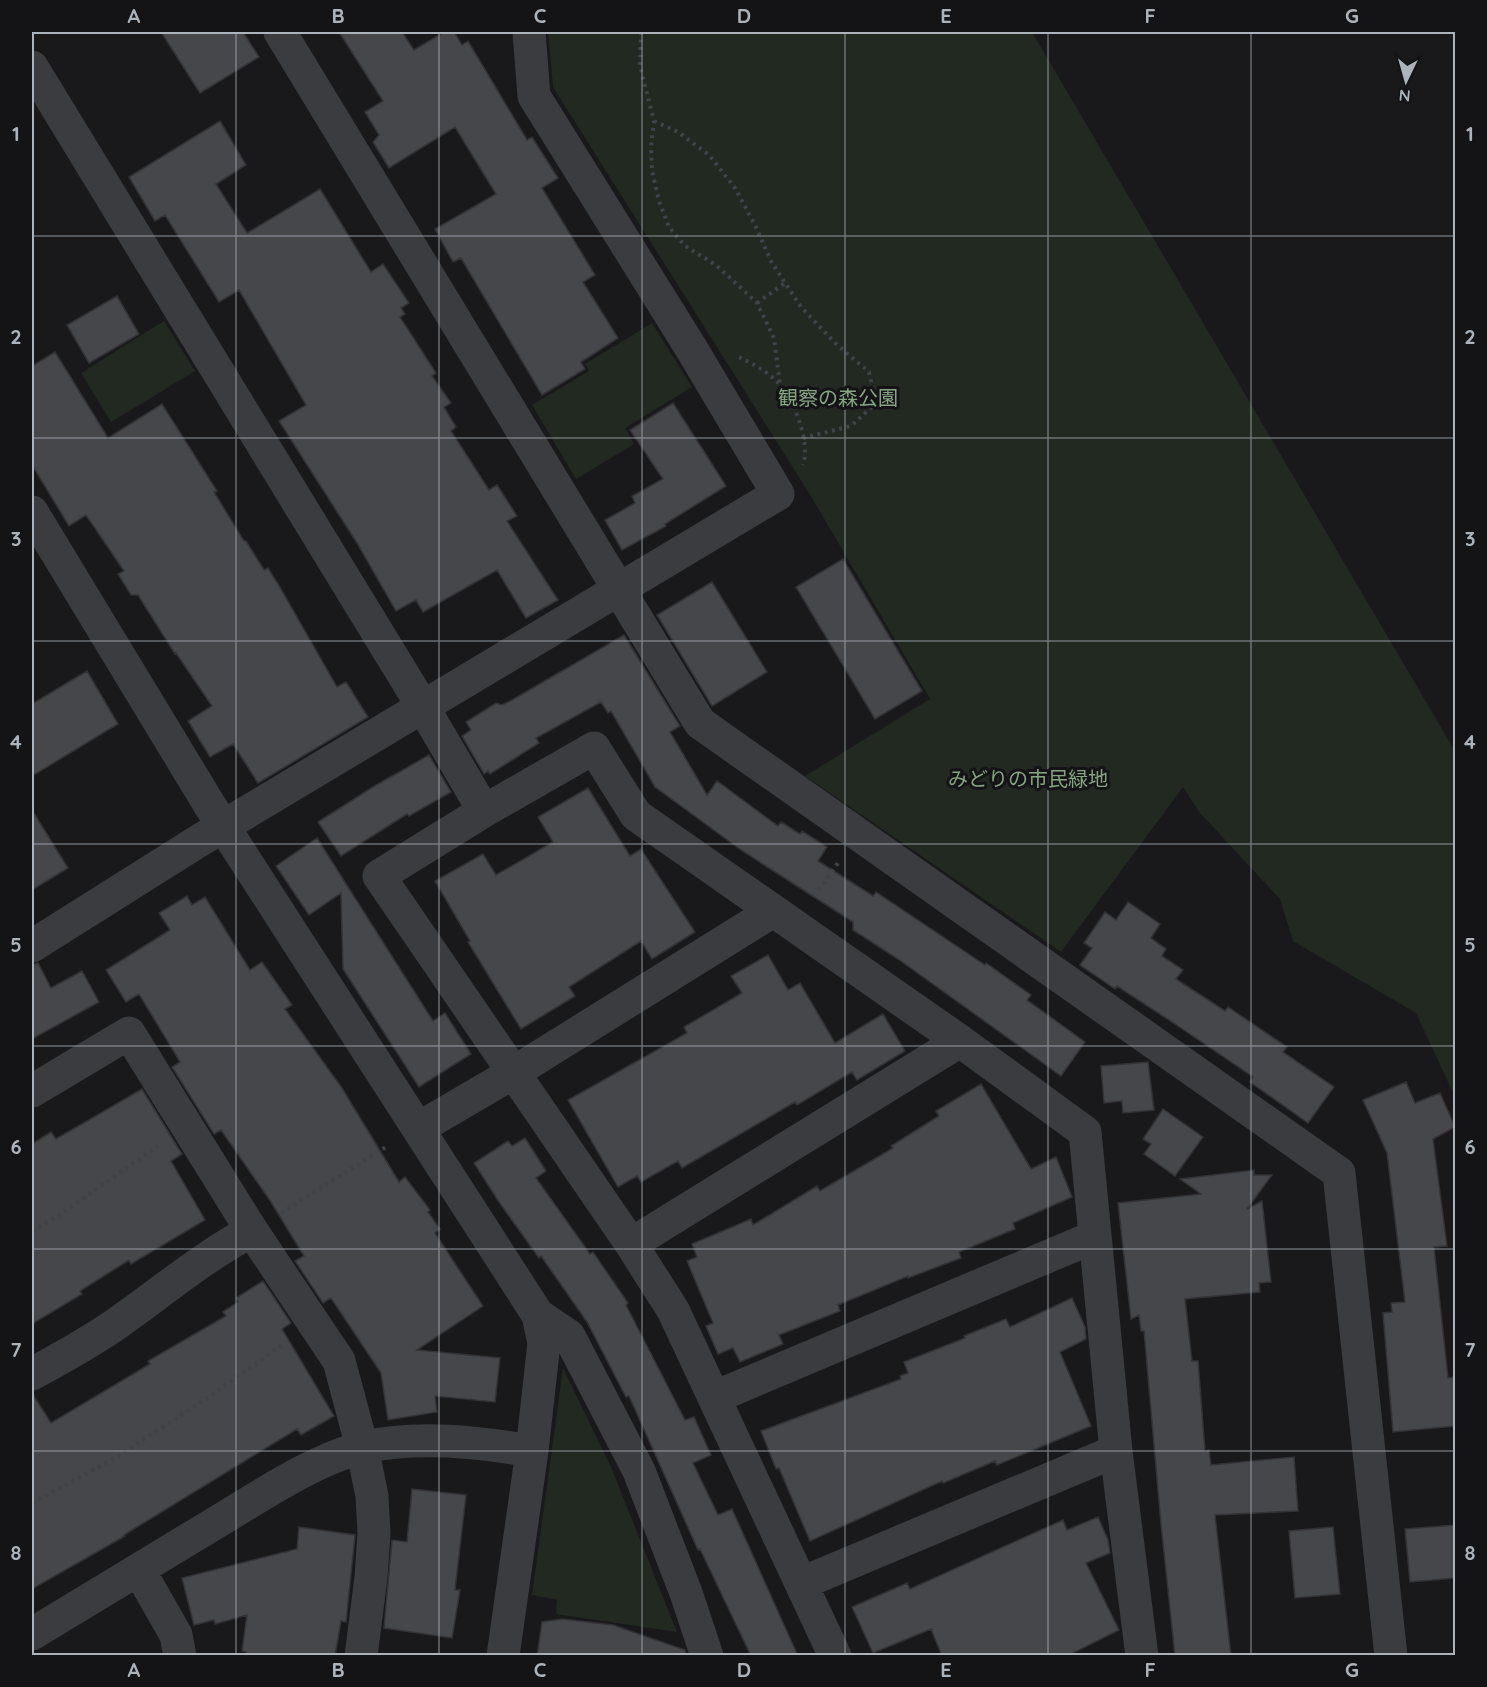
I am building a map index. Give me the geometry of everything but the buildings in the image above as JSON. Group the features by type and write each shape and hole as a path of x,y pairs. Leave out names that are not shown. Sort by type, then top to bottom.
{"street":[{"path":"280,32 700,723 1339,1173 1391,1656"},
{"path":"32,946 224,826 778,494 534,96 529,32"},
{"path":"32,67 423,707 484,811"},
{"path":"32,512 224,826 538,1316 544,1343 532,1451 503,1656"},
{"path":"835,1656 673,1310 631,1244 380,876 484,811 594,748 636,815 960,1041 1085,1132 1116,1451 1142,1656"},
{"path":"419,1128 784,918"},
{"path":"32,1091 129,1033 252,1230 339,1361 372,1496 374,1533 361,1656"},
{"path":"631,1244 960,1041"},
{"path":"32,1374 75,1351 117,1324 224,1245 252,1230"},
{"path":"715,1396 1094,1237"},
{"path":"538,1316 569,1336 639,1471 687,1593 707,1656"},
{"path":"32,1634 276,1487 319,1464 362,1448 401,1442 454,1441 532,1451"},
{"path":"802,1583 1116,1451"},
{"path":"139,1570 176,1635 180,1656"}],"path":[{"path":"641,32 639,66 654,121 652,171 659,201 669,227 685,246 716,265 757,303 774,338 780,384 801,422 806,457 799,478 778,494"},
{"path":"654,121 678,132 709,155 735,188 772,263 801,307 836,344 869,372 876,403 851,426 803,438"},
{"path":"757,303 785,283"},
{"path":"700,365 712,355 732,353 760,368 780,384"},
{"path":"784,918 857,835"},
{"path":"32,1231 64,1212 134,1161 188,1127"},
{"path":"252,1230 390,1145"},
{"path":"32,1503 117,1457 204,1401 315,1323"}],"green space":[{"path":"548,32 1032,32 1455,751 1455,1097 1416,1013 1293,941 1280,899 1200,813 1183,787 1061,952 805,776 930,699 809,493 553,87"},
{"path":"164,321 195,371 111,422 81,373"},
{"path":"652,323 692,387 625,428 634,444 576,479 532,405 589,371 585,364"},
{"path":"563,1368 611,1467 677,1632 556,1614 557,1600 532,1595"}],"park label":[{"name":"観察の森公園","path":"838,398"},
{"name":"みどりの市民緑地","path":"1028,779"}]}
